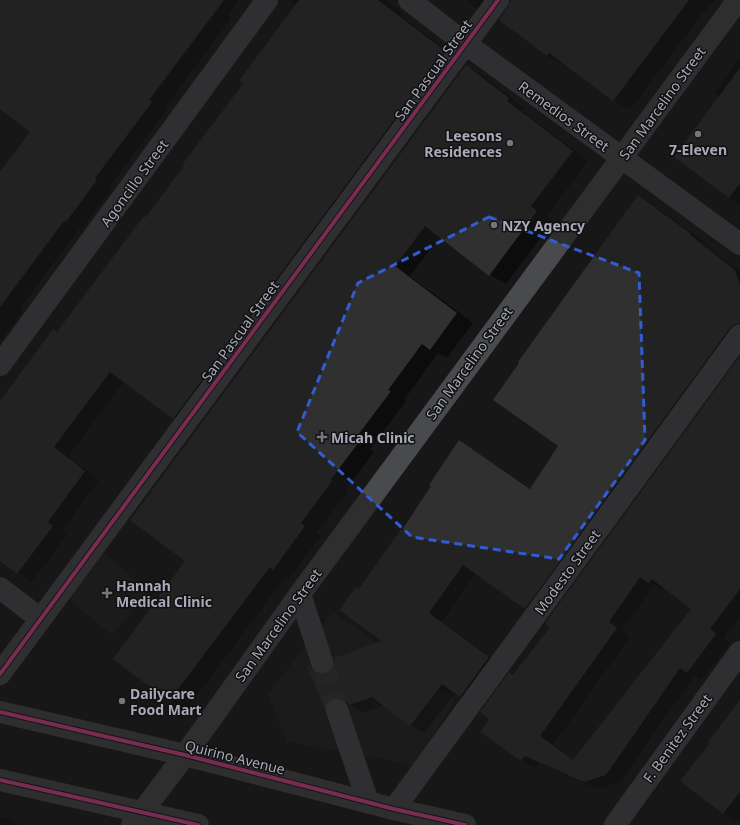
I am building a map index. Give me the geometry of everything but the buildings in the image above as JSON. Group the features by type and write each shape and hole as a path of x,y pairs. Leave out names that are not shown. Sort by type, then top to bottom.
{"main road":[{"name":"San Marcelino Street","path":"137,818 185,755 300,594 738,0"},
{"name":"Quirino Avenue","path":"0,712 185,755 394,809 465,825"},
{"path":"0,780 137,818 198,825"}],"street":[{"name":"Agoncillo Street","path":"0,365 267,0"},
{"name":"Remedios Street","path":"409,0 466,44 740,244"},
{"name":"San Pascual Street","path":"0,674 498,0"},
{"name":"Modesto Street","path":"394,809 740,335"},
{"path":"0,588 30,611"},
{"path":"300,594 322,662"},
{"name":"F. Benitez Street","path":"615,825 740,652"},
{"path":"338,710 368,802"}],"highlighted area":[{"path":"489,217 639,273 645,440 559,559 412,537 297,432 358,283"}],"shaded area":[{"name":"Hannah Medical Clinic","path":"103,552 148,591 112,635 65,596"},
{"path":"333,612 455,699 416,765 287,742 268,694"}],"tunnel":[{"path":"322,662 337,710"}],"cycle path":[{"path":"0,674 498,0"},
{"path":"0,712 185,755 394,809 465,825"},
{"path":"0,780 198,825"}],"place":[{"name":"7-Eleven","path":"698,134"},
{"name":"Leesons Residences","path":"510,143"},
{"name":"NZY Agency","path":"494,225"},
{"name":"Micah Clinic","path":"322,437"},
{"name":"Hannah Medical Clinic","path":"107,593"},
{"name":"Dailycare Food Mart","path":"122,701"}]}
